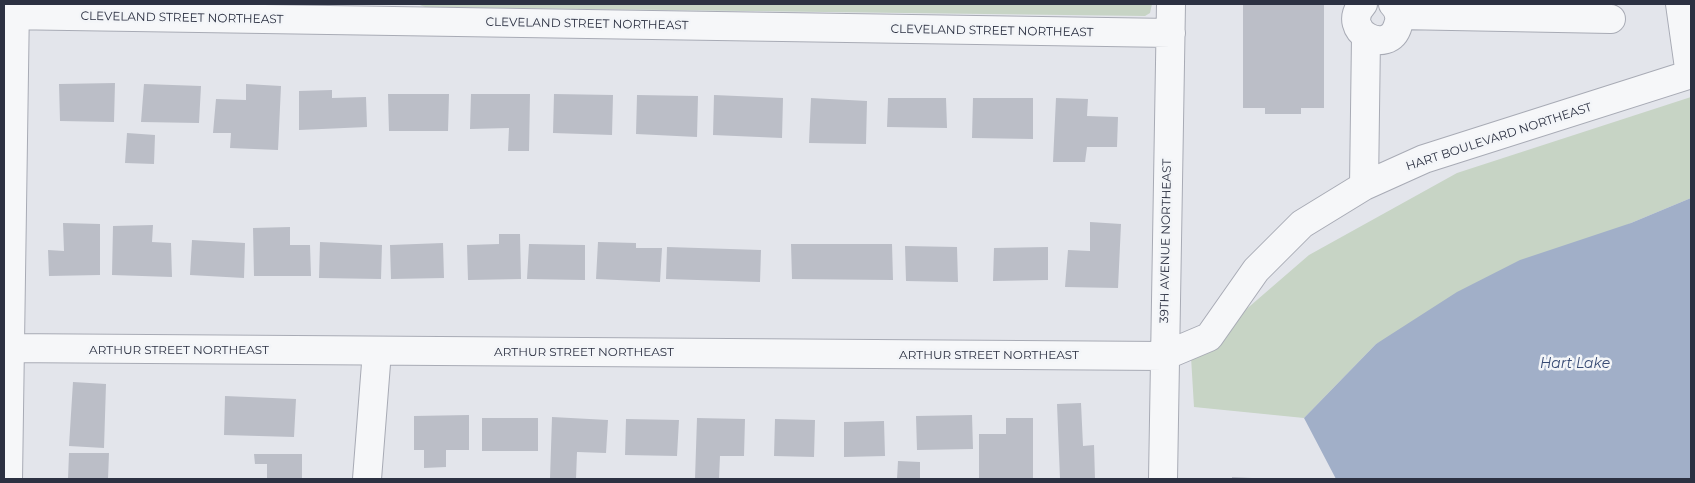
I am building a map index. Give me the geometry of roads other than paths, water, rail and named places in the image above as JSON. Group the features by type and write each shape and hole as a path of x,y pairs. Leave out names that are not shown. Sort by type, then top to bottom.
{"street":[{"name":"39TH AVENUE NORTHEAST","path":"1163,479 1171,4"},
{"path":"1363,4 1356,19 1361,32 1366,37 1379,40 1386,39 1397,30 1396,9 1611,20"},
{"path":"1680,4 1690,75"},
{"name":"CLEVELAND STREET NORTHEAST","path":"11,11 396,12 1171,33"},
{"path":"8,479 7,348 11,11"},
{"path":"1364,186 1366,37"},
{"name":"HART BOULEVARD NORTHEAST","path":"1164,356 1209,337 1256,270 1302,224 1364,186 1424,159 1690,75"},
{"name":"ARTHUR STREET NORTHEAST","path":"7,348 1164,356"},
{"path":"367,479 377,351"}],"water":[{"name":"Hart Lake","path":"1691,198 1691,479 1336,479 1304,418 1376,344 1457,292 1520,260 1631,223"}]}
